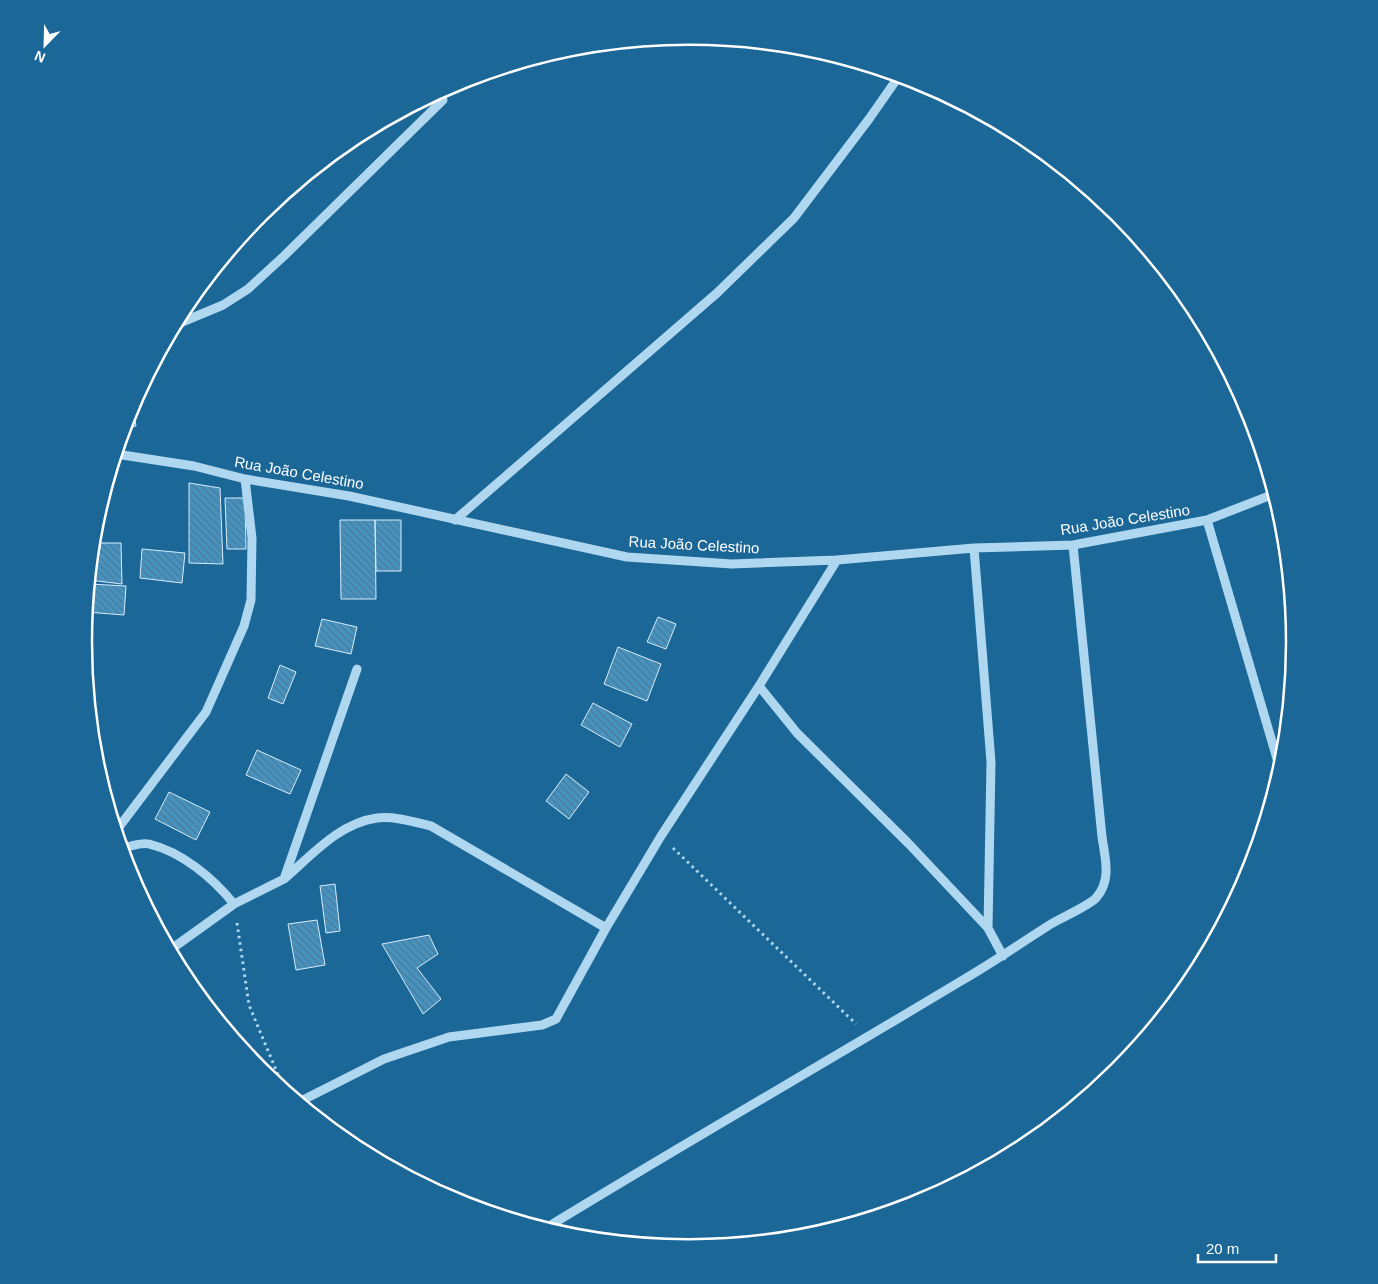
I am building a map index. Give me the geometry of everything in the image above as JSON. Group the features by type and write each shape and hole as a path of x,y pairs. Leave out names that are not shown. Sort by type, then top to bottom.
{"street":[{"path":"455,520 717,293 794,218 870,119 895,82"},
{"path":"187,320 223,305 248,289 443,100"},
{"name":"Rua João Celestino","path":"122,455 194,466 245,479 349,496 627,557 732,564 837,560 974,548 1073,545 1207,520 1268,496"},
{"path":"121,824 206,712 244,626 251,600 252,538 245,479"},
{"path":"1207,520 1276,754"},
{"path":"553,1223 689,1141 1003,956 1049,926 1096,900 1104,887 1108,870 1102,837 1073,545"},
{"path":"974,548 991,762 988,928"},
{"path":"305,1099 384,1059 449,1037 534,1026 556,1018 606,928 661,836 760,686 837,560"},
{"path":"284,879 357,669"},
{"path":"760,686 797,733 909,844 988,928 1003,956"},
{"path":"176,946 234,904 284,879 334,836 356,823 378,818 403,820 431,826 606,928"},
{"path":"129,847 147,844 184,860 218,885 234,904"}],"path":[{"path":"661,836 869,1036"},
{"path":"234,904 248,1005 277,1074"}],"building":[{"path":"189,483 220,488 223,564 189,563"},
{"path":"225,498 245,498 246,549 227,549"},
{"path":"340,520 375,520 376,599 341,599"},
{"path":"375,520 401,520 401,571 376,571"},
{"path":"100,543 121,543 122,584 95,581"},
{"path":"142,549 185,553 182,583 140,578"},
{"path":"95,584 126,586 124,615 93,613"},
{"path":"658,617 676,624 666,649 647,642"},
{"path":"322,619 357,627 351,654 315,646"},
{"path":"618,647 661,664 647,701 604,684"},
{"path":"280,665 296,672 283,704 268,698"},
{"path":"593,703 632,724 620,747 581,725"},
{"path":"257,750 301,770 290,794 246,775"},
{"path":"566,774 589,792 569,819 546,801"},
{"path":"169,792 210,812 196,840 155,819"},
{"path":"335,884 340,931 326,933 320,886"},
{"path":"317,920 325,965 296,970 288,924"},
{"path":"429,935 438,954 417,968 441,999 423,1014 382,944"}]}
